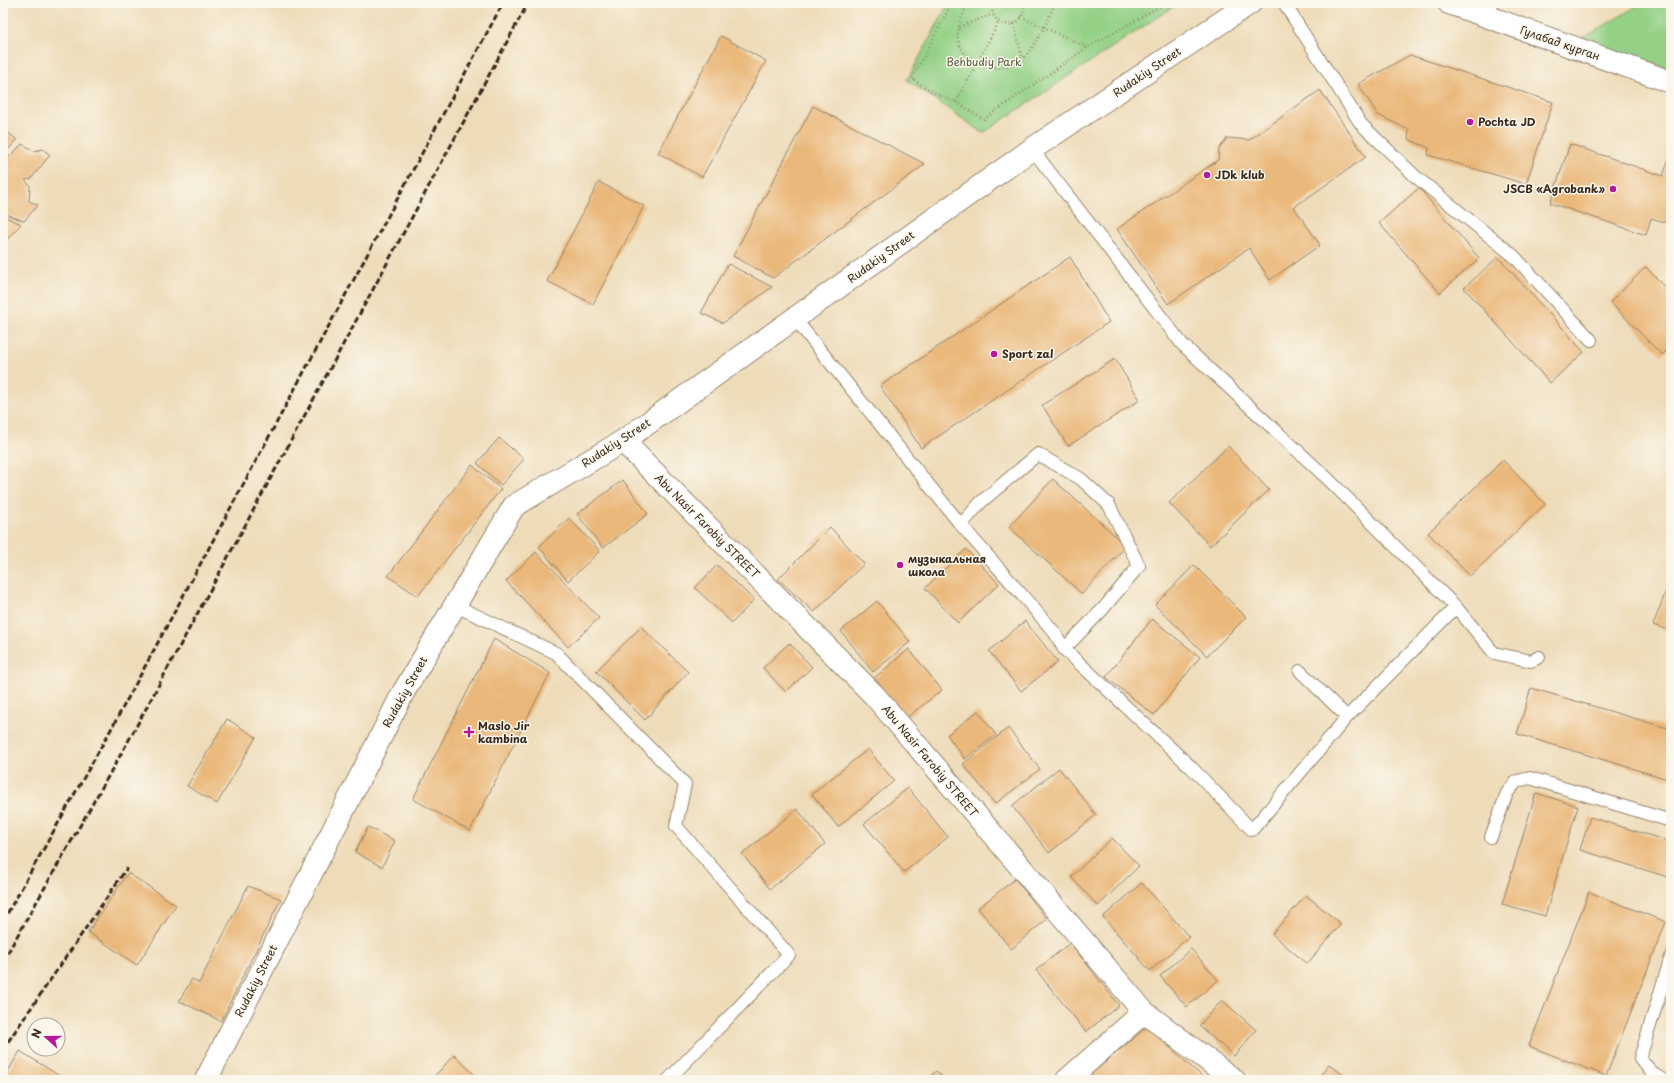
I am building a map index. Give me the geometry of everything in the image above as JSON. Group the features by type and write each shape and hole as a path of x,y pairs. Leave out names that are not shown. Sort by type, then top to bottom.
{"street":[{"name":"Rudakiy Street","path":"206,1080 404,692 454,605 514,506 623,441 796,319 1032,149 1250,3"},
{"name":"Гулабад курган","path":"1449,3 1486,8 1671,82"},
{"name":"Abu Nasir Farobiy STREET","path":"623,441 874,696 1144,1012 1234,1080"},
{"path":"1067,1080 1144,1012"}],"lane":[{"path":"1284,3 1361,124 1416,177 1514,256 1591,340"},
{"path":"1032,149 1182,344 1328,479 1456,607 1494,653 1531,661 1539,657"},
{"path":"796,319 961,525 1055,633 1064,649 1192,768 1252,830 1347,717 1456,607"},
{"path":"961,525 981,502 1038,454 1081,479 1109,505 1139,566 1102,610 1064,649"},
{"path":"454,605 556,653 685,784 676,826 789,955 668,1080"},
{"path":"1300,671 1347,717"},
{"path":"1491,837 1507,793 1517,781 1530,778 1671,821"},
{"path":"1663,1080 1653,1074 1640,1058 1671,957"}],"path":[{"path":"952,3 912,78 984,119 1088,47 1166,3"},
{"path":"968,3 958,28 958,39 968,58 977,63 998,68 1012,66 1029,52 1055,3"},
{"path":"992,3 991,11 999,22 1014,24"},
{"path":"1014,24 1023,14 1023,3"},
{"path":"958,28 993,14"},
{"path":"1021,17 1088,47"},
{"path":"956,102 999,22"},
{"path":"1014,24 1022,59"}],"green space":[{"name":"Behbudiy Park","path":"949,3 1179,3 983,133 907,80"},
{"path":"1642,3 1671,3 1671,69 1580,40"}],"building":[{"path":"721,36 766,61 702,177 658,153"},
{"name":"Pochta JD","path":"1410,55 1553,102 1526,184 1428,155 1429,148 1408,139 1409,130 1378,115 1358,84"},
{"path":"1320,90 1366,157 1294,207 1320,245 1270,280 1249,248 1168,304 1117,229 1218,160 1219,149 1227,138 1249,140"},
{"path":"813,106 925,164 773,278 733,256"},
{"path":"3,128 17,140 3,155"},
{"path":"22,144 34,151 43,149 50,155 31,179 25,180 30,186 29,201 38,205 24,221 3,213 3,169 8,164 6,160"},
{"name":"JSCB «Agrobank»","path":"1570,144 1663,176 1671,153 1671,224 1651,218 1646,235 1550,203"},
{"path":"599,182 644,206 593,304 547,281"},
{"path":"1419,188 1479,258 1440,293 1379,223"},
{"path":"3,216 21,224 3,244"},
{"name":"Sport zal","path":"1070,257 1109,322 921,448 880,386"},
{"path":"1498,257 1584,352 1550,383 1464,288"},
{"path":"728,264 772,287 723,323 701,313"},
{"path":"1646,267 1671,294 1671,347 1662,355 1610,302"},
{"path":"1115,359 1140,400 1068,446 1042,405"},
{"path":"499,438 524,459 501,485 477,463"},
{"path":"1228,446 1269,490 1210,546 1169,503"},
{"path":"1503,460 1545,504 1470,576 1428,533"},
{"path":"472,465 501,489 418,596 388,576"},
{"path":"1053,479 1126,546 1082,594 1009,527"},
{"path":"623,480 648,514 603,548 577,514"},
{"path":"569,518 600,551 568,581 539,547"},
{"path":"830,527 864,564 814,612 778,579"},
{"path":"966,549 999,584 958,623 925,588"},
{"path":"536,552 599,618 568,647 506,581"},
{"path":"717,565 754,600 732,623 695,588"},
{"path":"1194,565 1246,617 1207,656 1155,605"},
{"path":"1671,578 1671,631 1653,625"},
{"path":"877,601 910,642 873,672 841,631"},
{"path":"1152,619 1200,657 1154,715 1106,677"},
{"path":"1025,621 1058,662 1021,691 989,651"},
{"path":"641,627 688,672 645,720 596,671"},
{"path":"494,639 550,673 470,831 413,799"},
{"path":"789,643 812,667 786,692 763,668"},
{"path":"909,649 942,690 905,719 873,679"},
{"path":"1531,688 1671,729 1671,780 1517,734"},
{"path":"978,711 996,735 965,759 947,735"},
{"path":"227,719 256,737 217,804 187,786"},
{"path":"1008,728 1040,769 995,804 963,764"},
{"path":"868,749 894,781 838,827 812,794"},
{"path":"1059,768 1096,815 1049,853 1012,806"},
{"path":"908,788 948,837 904,872 864,824"},
{"path":"1536,793 1578,806 1545,916 1502,904"},
{"path":"797,809 825,844 770,889 742,854"},
{"path":"1590,817 1671,842 1671,878 1580,850"},
{"path":"368,827 395,841 382,867 355,852"},
{"path":"1112,838 1139,866 1098,906 1071,877"},
{"path":"128,873 176,905 137,965 88,932"},
{"path":"1015,879 1047,919 1011,949 978,908"},
{"path":"1142,883 1189,937 1150,971 1103,917"},
{"path":"248,886 281,899 221,1021 179,1001 192,979 199,983"},
{"path":"1589,892 1666,922 1606,1076 1529,1046"},
{"path":"1306,895 1341,924 1307,964 1272,934"},
{"path":"1070,943 1119,1005 1086,1032 1036,970"},
{"path":"1191,949 1218,980 1187,1007 1160,976"},
{"path":"1222,1000 1256,1030 1234,1056 1199,1026"},
{"path":"1147,1027 1204,1078 1203,1080 1084,1080"},
{"path":"20,1051 26,1055 26,1057 30,1057 66,1080 3,1080"},
{"path":"454,1055 480,1080 431,1080"},
{"path":"1329,1064 1350,1080 1317,1080"},
{"path":"936,1071 946,1080 927,1080"}],"railway":[{"path":"3,921 114,724 503,3"},
{"path":"3,961 130,738 528,3"},
{"path":"3,1049 127,868"}],"place":[{"name":"Pochta JD","path":"1470,122"},
{"name":"JDk klub","path":"1207,175"},
{"name":"JSCB «Agrobank»","path":"1613,189"},
{"name":"Sport zal","path":"994,354"},
{"name":"музыкальная школа","path":"900,565"},
{"name":"Maslo Jir kambina","path":"469,732"}]}
